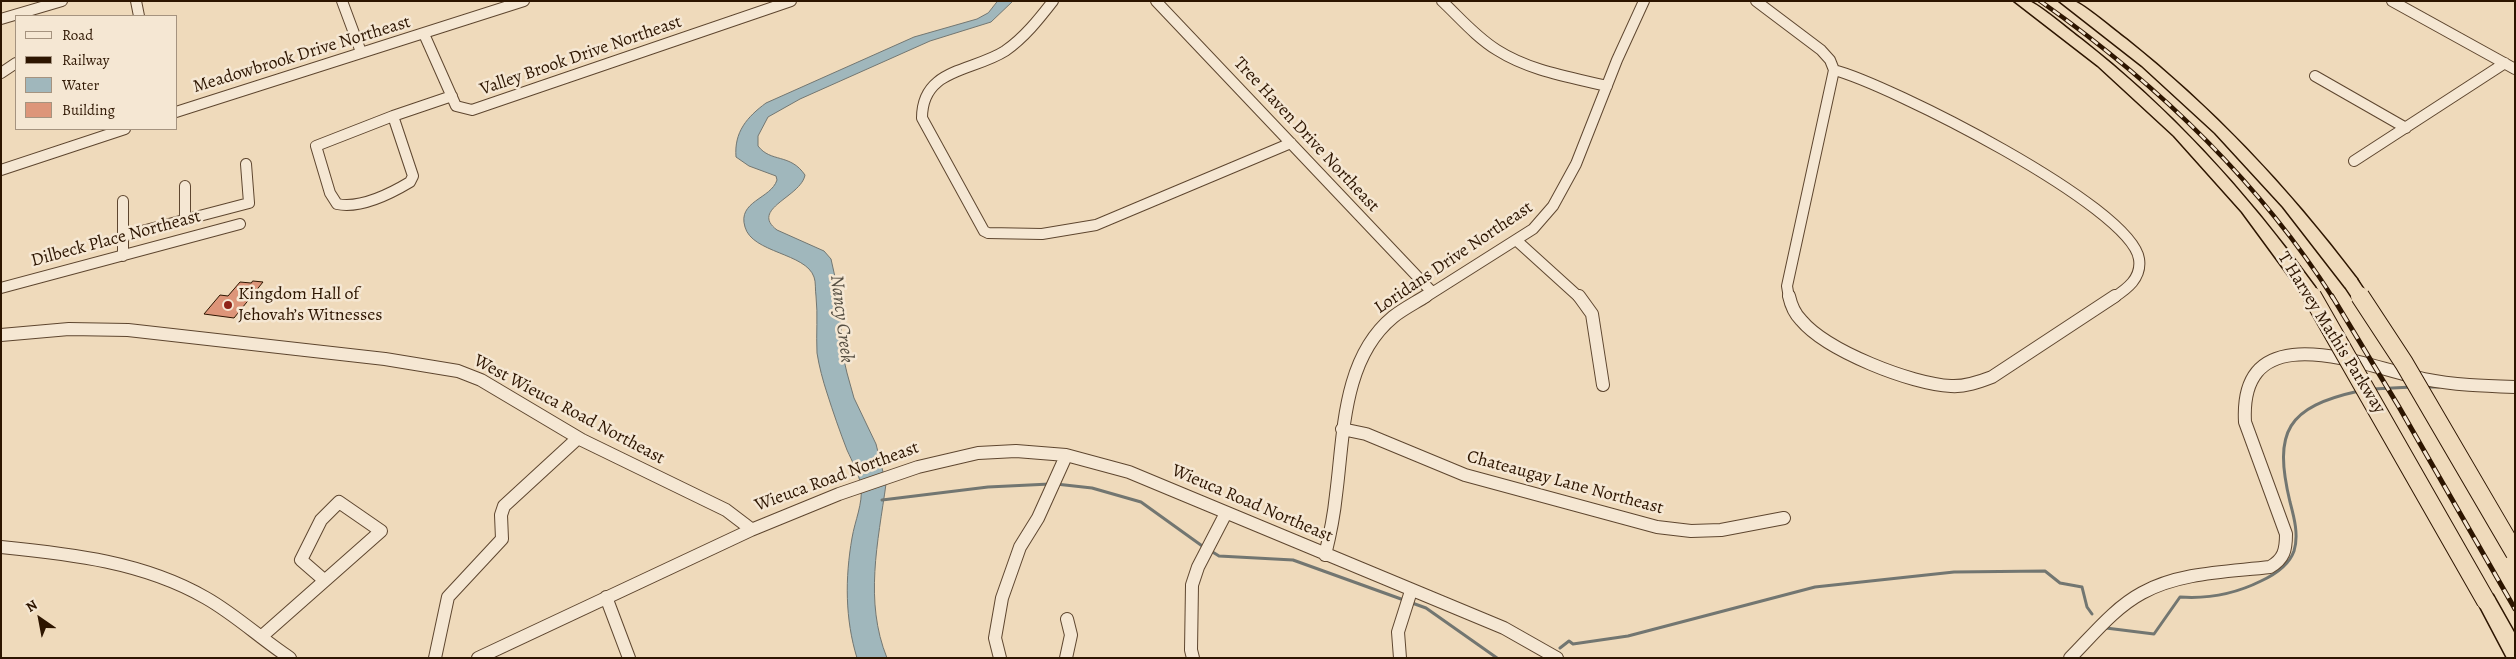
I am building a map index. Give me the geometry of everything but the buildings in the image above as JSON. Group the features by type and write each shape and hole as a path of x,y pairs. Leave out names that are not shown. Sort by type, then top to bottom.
{"highway":[{"name":"T Harvey Mathis Parkway","path":"2020,1 2122,78 2178,130 2236,193 2282,252 2309,291 2352,361 2515,653"},
{"path":"2065,1 2155,68 2215,122 2272,182 2351,283 2404,363 2515,554"}],"street":[{"path":"1,19 62,1"},
{"path":"136,1 139,15"},
{"path":"342,1 361,52"},
{"name":"Meadowbrook Drive Northeast","path":"178,111 524,1"},
{"name":"Valley Brook Drive Northeast","path":"452,96 456,106 462,109 478,108 791,1"},
{"path":"1053,1 1036,23 1012,45 993,58 943,78 931,86 920,108 922,118 988,233 1042,234 1096,225 1291,143"},
{"name":"Tree Haven Drive Northeast","path":"1156,1 1432,292"},
{"path":"1442,1 1485,41 1515,60 1535,68 1607,86"},
{"name":"Loridans Drive Northeast","path":"1325,555 1334,518 1342,429 1352,386 1374,336 1392,317 1533,230 1550,211 1576,165 1629,29 1644,1"},
{"path":"1756,1 1821,50 1830,60 1834,70 1834,78 1787,286 1793,310 1813,332 1827,342 1905,377 1928,384 1950,386 1968,384 1992,377 2128,288 2136,279 2140,270 2139,259 2135,248 2126,235 2041,172 1963,127 1907,101 1868,80 1834,70"},
{"path":"2392,1 2515,69"},
{"path":"393,116 413,176 410,182 397,189 348,206 337,204 330,193 316,146 393,116 452,96 424,34"},
{"path":"2354,161 2504,63"},
{"path":"1,73 15,64"},
{"path":"2315,76 2406,128"},
{"path":"1,170 122,130"},
{"path":"123,236 249,203 246,164"},
{"path":"185,186 185,219"},
{"path":"123,200 123,256"},
{"name":"Dilbeck Place Northeast","path":"1,288 240,224"},
{"path":"1516,240 1580,297 1592,314 1603,385"},
{"name":"West Wieuca Road Northeast","path":"1,335 69,330 128,330 385,359 446,368 481,380 578,438 726,510 750,529"},
{"path":"2070,658 2122,607 2142,593 2178,580 2260,570 2279,562 2286,550 2286,534 2245,422 2243,406 2248,383 2261,368 2288,356 2322,354 2436,381 2515,387"},
{"name":"Chateaugay Lane Northeast","path":"1342,429 1366,434 1465,475 1656,528 1684,532 1710,532 1741,529 1784,518"},
{"path":"436,656 448,597 502,539 504,534 500,525 500,512 504,506 578,438"},
{"name":"Wieuca Road Northeast","path":"478,658 750,529 799,509 894,473 966,455 1000,451 1034,451 1066,456 1098,462 1129,472 1411,593 1511,632 1557,658"},
{"path":"1000,658 995,638 1002,598 1020,548 1040,514 1066,456"},
{"path":"261,637 380,531 339,502 321,520 301,560 324,580"},
{"path":"1193,658 1190,650 1192,585 1198,567 1221,527 1226,513"},
{"path":"1,547 106,563 160,577 206,598 290,658"},
{"path":"1400,658 1395,644 1411,593"},
{"path":"606,597 629,658"},
{"path":"1066,658 1071,635 1068,619"}],"water":[{"name":"Nancy Creek","path":"998,1 1013,1 991,22 930,41 800,99 768,117 758,136 758,146 763,151 793,164 805,175 795,190 772,209 769,216 770,223 777,230 824,251 831,259 841,304 841,347 847,373 854,398 876,444 886,484 877,550 874,593 880,637 887,658 857,658 848,613 847,583 853,531 860,506 861,486 837,422 820,368 817,353 815,279 809,269 801,263 768,248 750,236 745,227 744,218 746,211 774,186 777,180 776,176 749,166 736,157 737,140 743,126 766,103 914,37 977,19 988,13"}],"waterway":[{"path":"2373,389 2412,387"},
{"path":"2425,387 2439,387"},
{"path":"2106,628 2154,634 2180,597 2212,596 2232,592 2266,579 2285,565 2292,556 2296,539 2285,478 2283,457 2285,440 2291,426 2301,414 2315,405 2335,397 2359,391"},
{"path":"882,500 988,487 1050,484"},
{"path":"1056,484 1092,488 1141,502 1205,548"},
{"path":"1211,551 1219,556 1293,560 1426,608 1497,658"},
{"path":"1560,648 1569,641 1573,644 1628,636 1815,587 1954,572 2045,571 2060,583 2082,587 2087,607 2092,614"}],"railway":[{"path":"2040,1 2124,65 2201,135 2271,213 2303,254 2333,298"},
{"path":"2332,296 2399,407 2515,609"}],"place":[{"name":"Kingdom Hall of Jehovah’s Witnesses","path":"228,305"}]}
